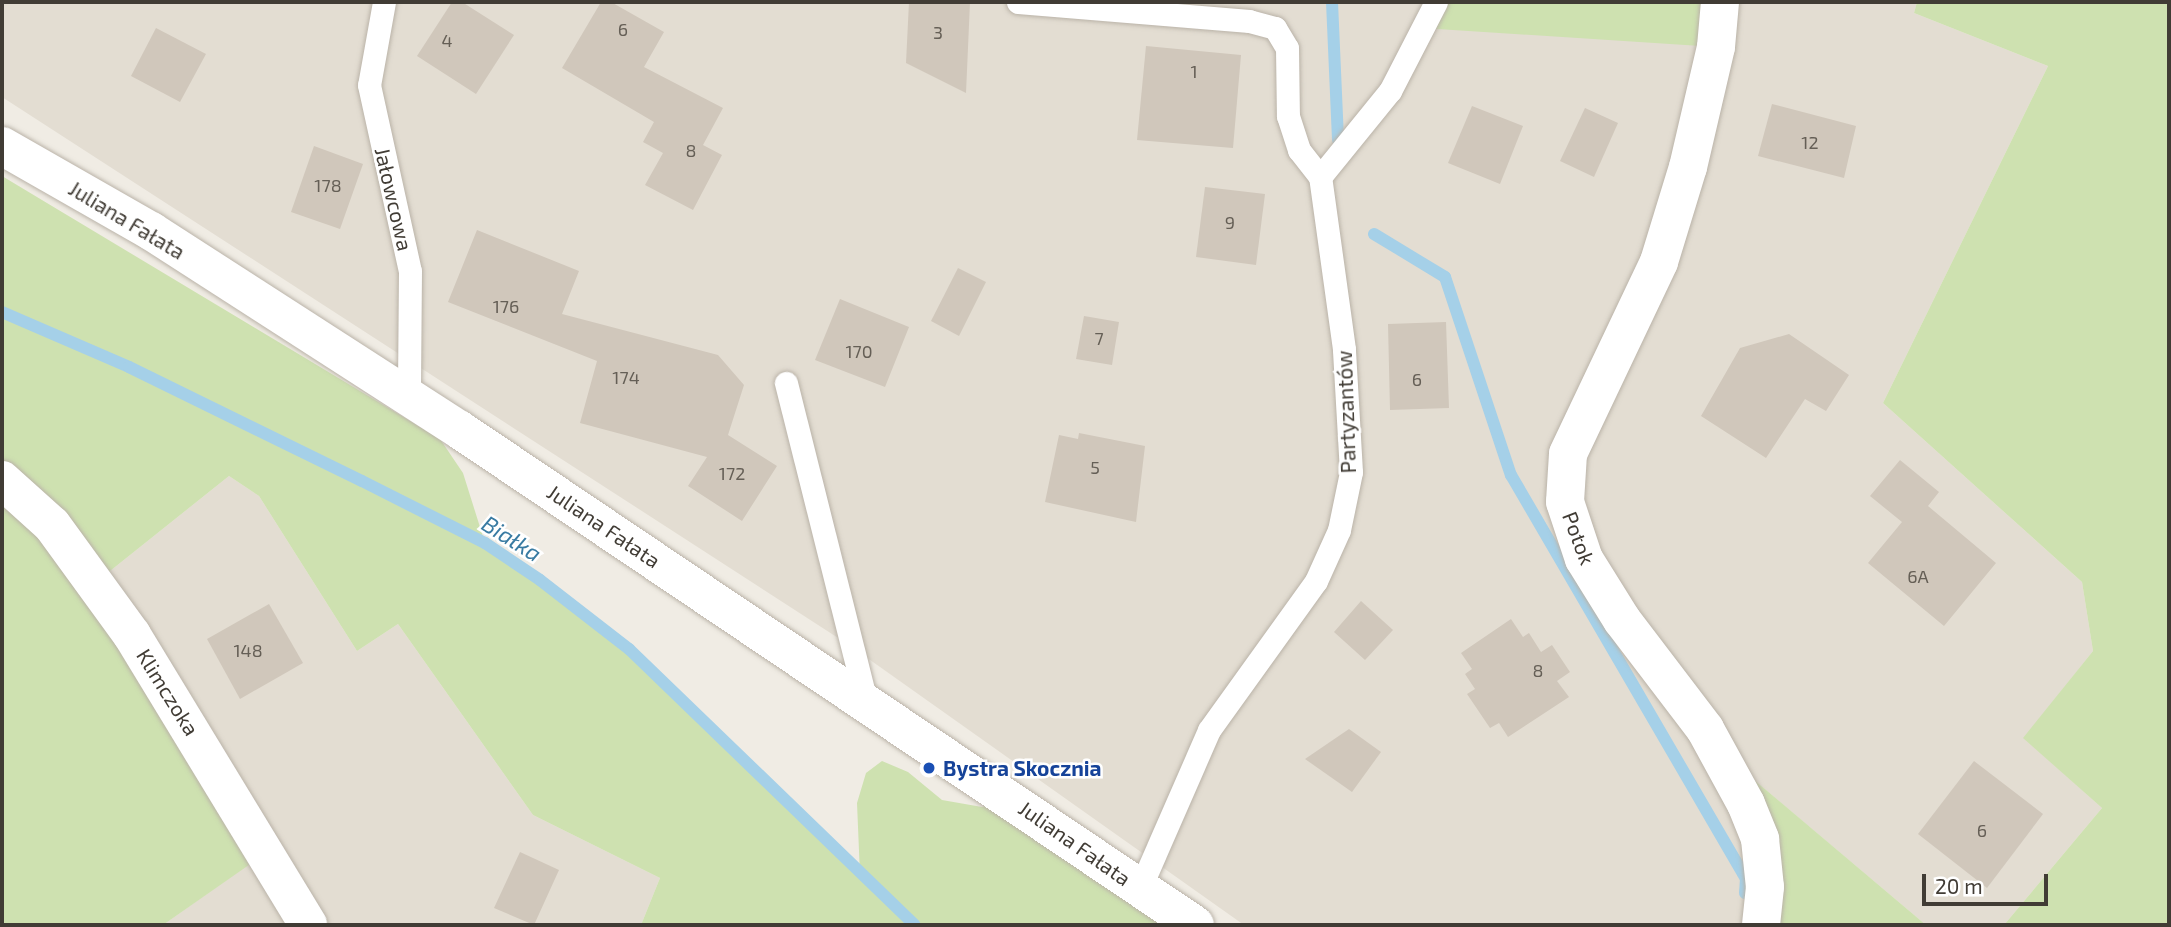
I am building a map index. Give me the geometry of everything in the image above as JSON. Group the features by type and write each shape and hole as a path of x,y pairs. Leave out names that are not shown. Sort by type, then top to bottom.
{"street":[{"name":"Potok","path":"1720,2 1716,47 1694,141 1659,262 1568,454 1565,502 1584,559 1622,620 1705,729 1746,804 1760,839 1765,887 1761,925"},
{"name":"Juliana Fałata","path":"2,146 151,231 408,398 866,701 1195,925"},
{"name":"Klimczoka","path":"2,480 52,524 132,635 308,925"}],"lane":[{"name":"Jałowcowa","path":"384,2 369,85 410,271 408,398"},
{"path":"1018,2 1249,21 1275,28 1287,48 1288,116 1299,150 1320,177 1390,91 1436,2"},
{"name":"Partyzantów","path":"1140,888 1209,730 1315,581 1339,530 1351,472 1347,390 1320,177"},
{"path":"786,383 866,701"}],"shaded area":[{"path":"2,2 1917,2 1914,13 2048,66 1883,403 2082,582 2093,651 2024,738 2102,808 2004,925 1926,925 1754,780 1761,925 1244,925 849,645 2,97"},
{"path":"229,476 259,496 357,651 398,624 533,815 660,878 641,925 163,925 266,852 95,583"}],"green space":[{"path":"1436,2 1720,2 1716,47 1422,28"},
{"path":"1917,2 2169,2 2169,925 2004,925 2102,808 2023,738 2093,651 2082,582 1883,403 2048,66 1914,13"},
{"path":"2,176 440,439 463,473 485,543 629,649 788,800 860,875 857,803 866,773 882,761 908,772 942,800 982,807 1012,799 1195,925 641,925 660,878 533,815 398,624 357,651 259,496 229,476 95,583 266,853 163,925 2,925"},
{"path":"1753,779 1926,925 1761,925"}],"building":[{"path":"452,2 462,2 514,35 476,94 417,56"},
{"path":"601,2 611,2 664,32 644,67 723,108 703,145 722,155 693,210 645,185 663,153 643,142 654,122 562,68"},
{"path":"909,2 970,2 966,93 906,63"},
{"path":"156,28 206,54 180,102 131,76"},
{"path":"1146,46 1241,55 1233,148 1137,140"},
{"path":"1772,104 1856,126 1844,178 1758,156"},
{"path":"1472,106 1523,126 1500,184 1448,163"},
{"path":"1585,108 1618,123 1594,177 1560,161"},
{"path":"314,146 363,164 340,229 291,212"},
{"path":"1205,187 1265,194 1256,265 1196,257"},
{"path":"477,230 579,271 562,314 718,355 744,385 728,435 777,466 742,521 688,486 707,457 580,423 597,361 448,302"},
{"path":"958,268 986,282 959,336 931,321"},
{"path":"840,299 909,327 885,387 815,360"},
{"path":"1084,316 1119,322 1112,365 1076,359"},
{"path":"1446,322 1449,408 1390,410 1388,324"},
{"path":"1789,334 1849,375 1826,411 1805,399 1766,458 1701,416 1740,348"},
{"path":"1079,433 1145,446 1136,522 1045,502 1059,435 1078,439"},
{"path":"1900,460 1939,492 1928,506 1996,563 1944,626 1868,563 1902,522 1870,496"},
{"path":"1361,601 1393,630 1365,660 1334,632"},
{"path":"269,604 303,663 240,699 207,639"},
{"path":"1511,619 1523,637 1529,633 1541,652 1552,645 1570,672 1557,681 1569,697 1508,737 1499,723 1490,728 1467,694 1475,689 1465,674 1472,669 1461,653"},
{"path":"1349,729 1381,752 1352,792 1305,759"},
{"path":"1974,761 2043,814 1987,888 1918,834"},
{"path":"520,852 559,870 534,925 494,908"}],"waterway":[{"path":"1332,2 1338,140"},
{"path":"1374,234 1445,277 1511,475 1746,879 1745,893"},
{"name":"Białka","path":"2,312 129,367 485,543 540,580 629,649 915,925"}],"place":[{"name":"Bystra Skocznia","path":"929,768"}]}
